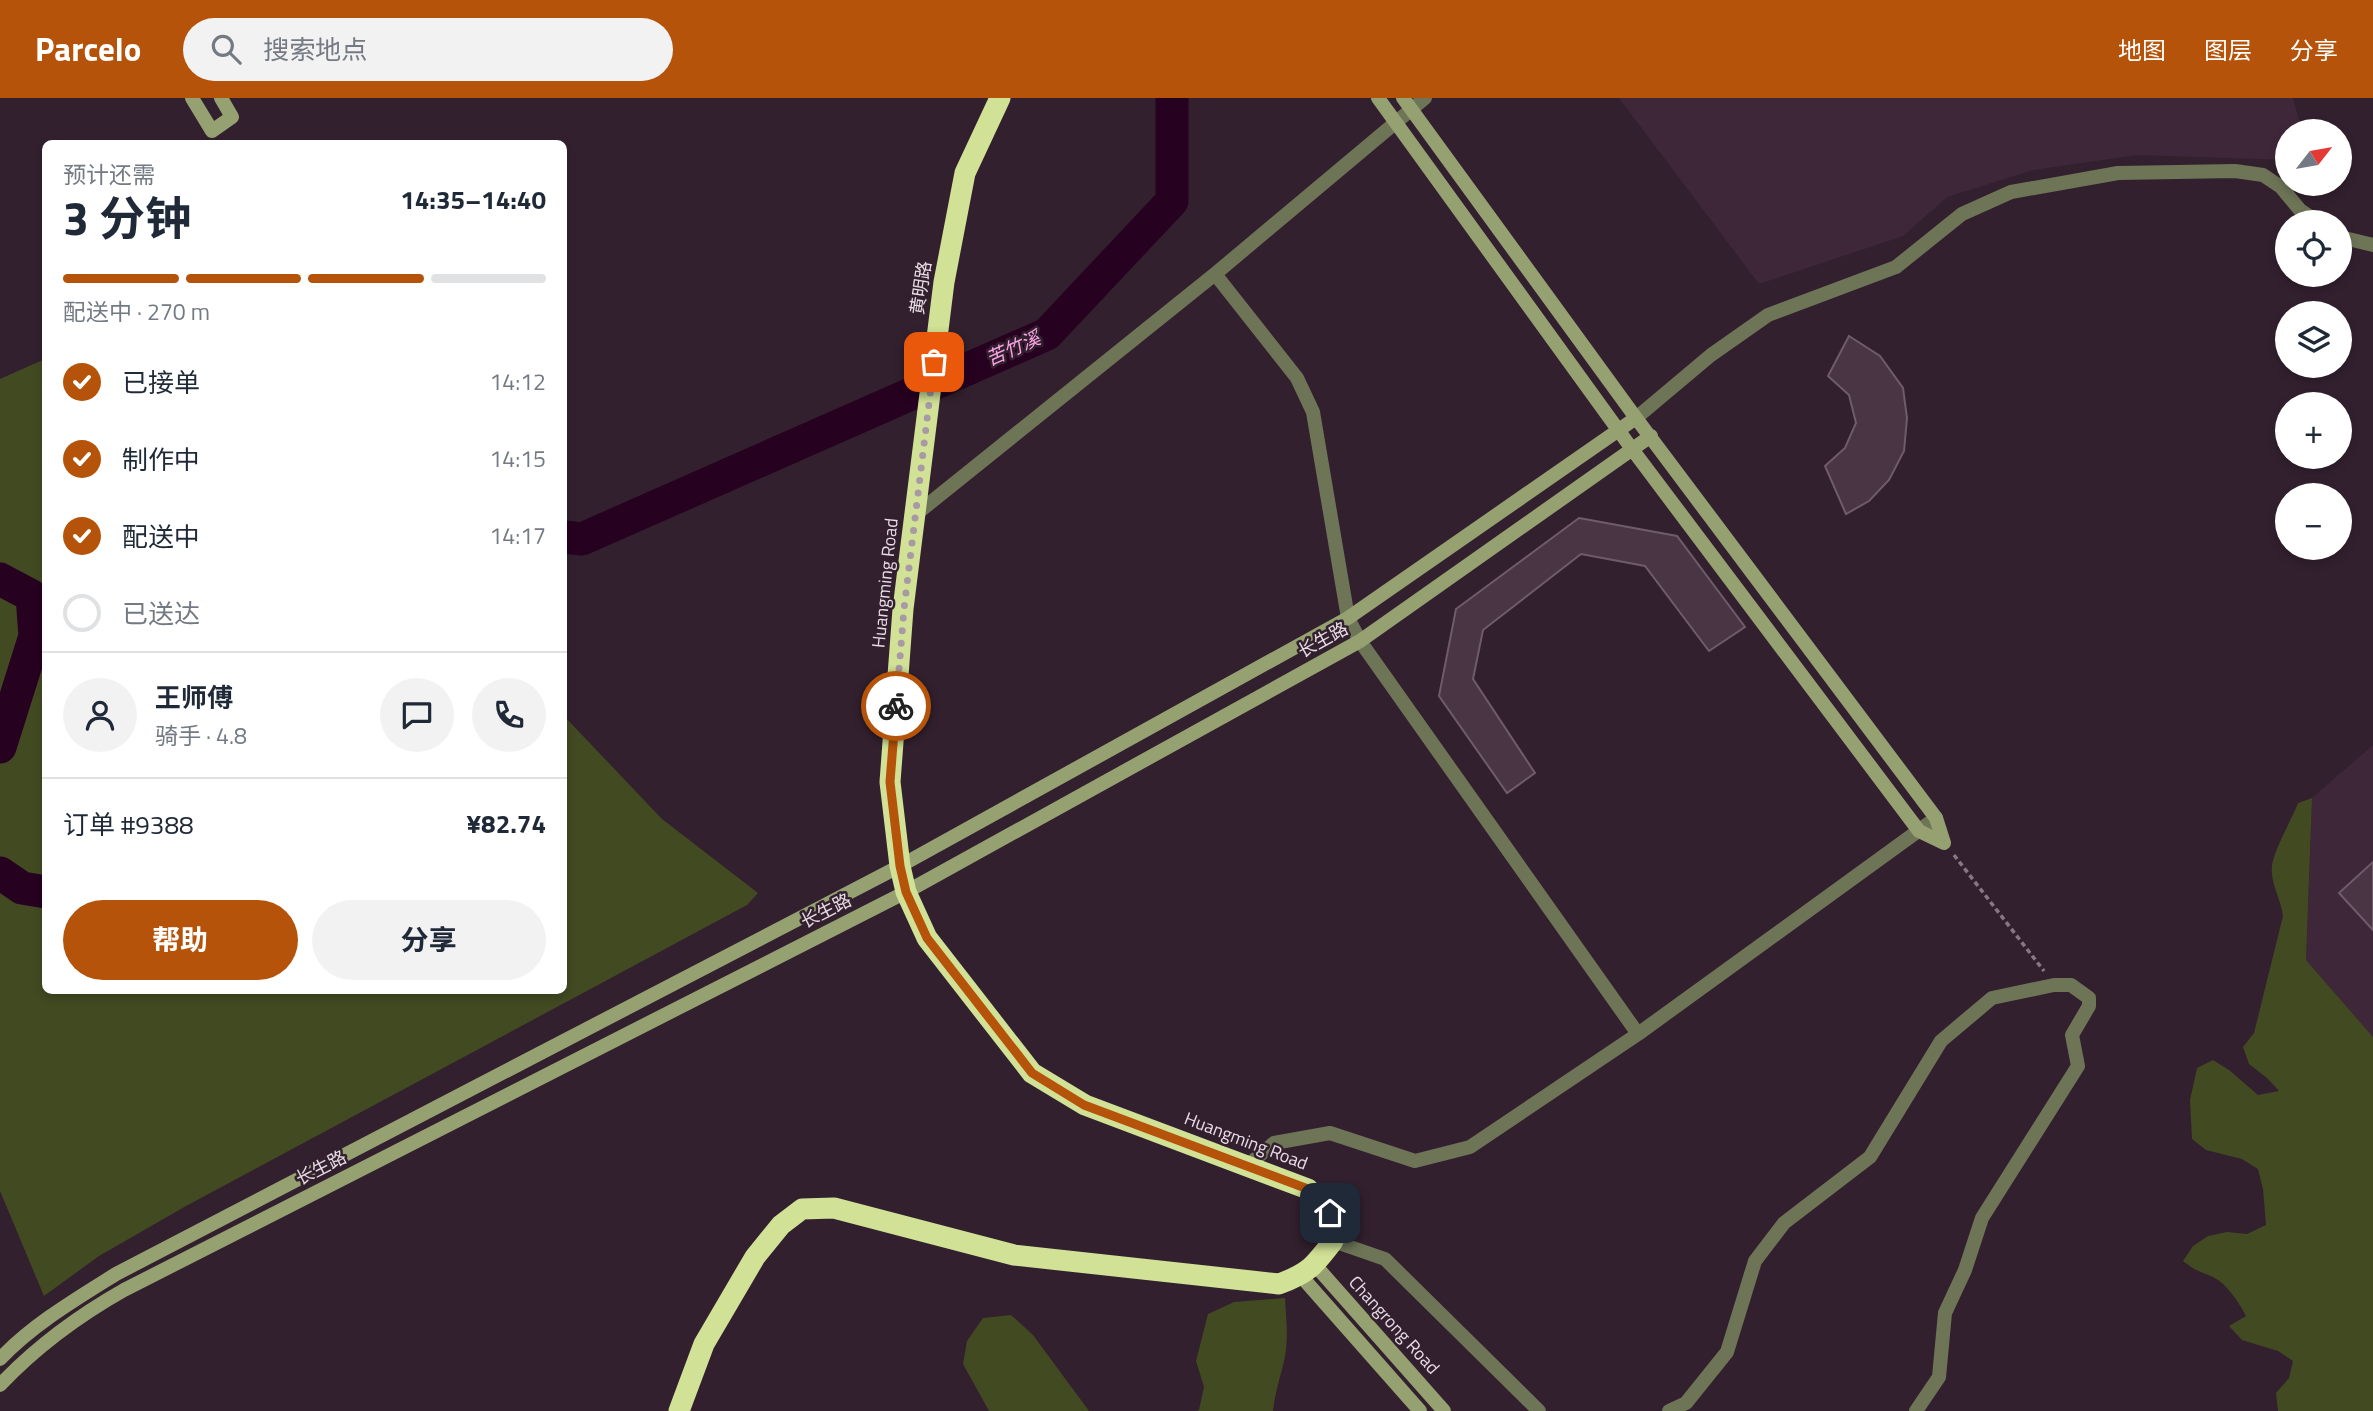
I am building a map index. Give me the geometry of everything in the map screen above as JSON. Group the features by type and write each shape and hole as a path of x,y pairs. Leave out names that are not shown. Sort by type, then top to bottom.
{"highway":[{"name":"黄明路","path":"917,493 944,282 965,173 1000,98"},
{"name":"Huangming Road","path":"917,493 904,609 890,782 900,866 906,892 927,938 1032,1073 1084,1105 1308,1189 1330,1213 1333,1241"},
{"path":"679,1411 704,1344 755,1257 780,1225 802,1209 834,1208 1014,1255 1279,1284 1308,1271 1333,1241"}],"street":[{"path":"192,98 212,131 232,117 221,98"},
{"path":"1378,98 1617,429 1919,831 1944,843"},
{"path":"915,515 1397,124 1407,104 1425,98"},
{"path":"1407,104 1636,418 1936,818 1944,843"},
{"path":"1636,418 1711,355 1768,315 1896,267 1962,214 2011,192 2118,173 2235,171 2263,176 2272,181 2281,187 2300,210"},
{"path":"2352,240 2373,245"},
{"path":"1215,274 1297,378 1313,412 1348,618 1360,641 1638,1034"},
{"name":"长生路","path":"0,1359 42,1323 116,1274 900,866 1348,618 1636,418"},
{"name":"长生路","path":"0,1385 49,1339 87,1311 124,1290 906,892 1360,641 1651,436"},
{"path":"1247,1166 1274,1143 1330,1133 1415,1161 1469,1147 1638,1034 1936,818"},
{"path":"1669,1411 1686,1403 1727,1352 1755,1261 1784,1223 1870,1157 1941,1041 1992,998 2054,985 2071,985 2089,998 2089,1006 2073,1035 2078,1066 1982,1218 1965,1270 1945,1313 1939,1377 1916,1411"},
{"path":"1333,1241 1385,1259 1539,1411"},
{"path":"1308,1271 1420,1411"},
{"name":"Changrong Road","path":"1308,1271 1444,1411"}],"path":[{"path":"1944,843 2054,985"}],"shaded area":[{"path":"1619,98 2293,98 2299,119 2275,119 2275,160 2137,155 2033,170 1947,197 1903,236 1759,284"},
{"path":"2373,745 2373,1037 2306,960 2312,798"}],"green space":[{"path":"42,360 42,994 567,994 567,719 662,819 758,893 747,905 186,1206 99,1256 44,1296 0,1191 0,379"},
{"path":"2312,798 2306,960 2373,1037 2373,1411 2278,1411 2276,1393 2289,1378 2293,1361 2278,1351 2242,1340 2229,1326 2246,1316 2232,1294 2218,1280 2183,1261 2193,1246 2208,1236 2227,1232 2247,1234 2266,1225 2263,1189 2258,1169 2242,1159 2206,1150 2192,1139 2190,1100 2197,1068 2213,1060 2258,1095 2279,1091 2249,1064 2243,1047 2254,1033 2283,916 2273,879 2273,860 2298,803"},
{"path":"1285,1298 1286,1346 1273,1411 1197,1411 1204,1387 1196,1361 1208,1314 1234,1302"},
{"path":"1011,1315 1033,1335 1089,1411 989,1411 963,1364 967,1341 983,1318"}],"building":[{"path":"1849,336 1880,356 1903,388 1907,418 1904,451 1889,480 1869,501 1846,514 1825,466 1845,448 1856,423 1849,395 1828,376"},
{"path":"1579,518 1677,536 1745,627 1709,651 1645,566 1581,554 1483,630 1473,679 1535,773 1507,793 1439,696 1456,609"},
{"path":"2373,862 2373,930 2339,893"}],"waterway":[{"name":"苦竹溪","path":"567,537 582,539 1047,334 1172,201 1172,98"},
{"name":"苦竹溪","path":"0,579 32,596 35,636 0,747"},
{"name":"苦竹溪","path":"0,873 22,888 42,891"}],"way so far":[{"path":"896,706 904,609 934,362"}],"route":[{"path":"896,706 890,782 900,866 906,892 927,938 1032,1073 1084,1105 1308,1189 1330,1213"}]}
